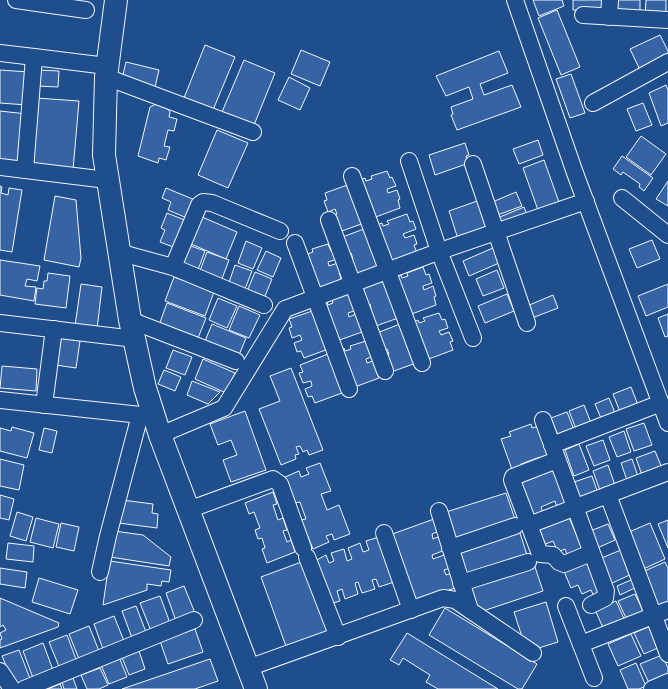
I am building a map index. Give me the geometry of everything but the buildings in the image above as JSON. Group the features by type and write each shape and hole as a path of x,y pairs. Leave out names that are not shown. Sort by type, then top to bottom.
{"street":[{"path":"16,0 86,10"},
{"path":"116,0 106,72 104,155 118,252 151,422 188,510 256,689"},
{"path":"515,0 586,201 668,423"},
{"path":"609,16 610,0"},
{"path":"583,15 668,20"},
{"path":"0,53 34,57 106,72 254,132"},
{"path":"25,170 34,57"},
{"path":"594,103 668,62"},
{"path":"409,160 439,251 473,338"},
{"path":"472,164 526,323"},
{"path":"0,167 107,180"},
{"path":"352,176 422,364"},
{"path":"622,198 668,235"},
{"path":"0,400 44,405 151,422 224,408 285,309 439,251 586,201"},
{"path":"173,267 200,205 203,202 212,203 280,231"},
{"path":"329,220 351,284 385,371"},
{"path":"295,243 349,389"},
{"path":"118,252 173,267 264,305"},
{"path":"0,323 54,329 133,329 236,361"},
{"path":"44,405 54,329"},
{"path":"591,553 561,564 553,555 540,554 522,526 512,478 555,453 661,403"},
{"path":"543,420 574,508 607,593 605,598 591,605"},
{"path":"100,572 108,536 151,422"},
{"path":"450,548 574,508 668,472"},
{"path":"188,510 273,479 280,484 338,637"},
{"path":"608,495 661,613 668,654"},
{"path":"439,511 470,610"},
{"path":"384,533 411,610"},
{"path":"461,583 528,562"},
{"path":"248,668 338,637 443,598 449,598 470,610 533,653"},
{"path":"566,606 594,678"},
{"path":"581,644 661,613"},
{"path":"24,689 194,620"},
{"path":"0,672 12,689"},
{"path":"652,689 668,682"}]}
